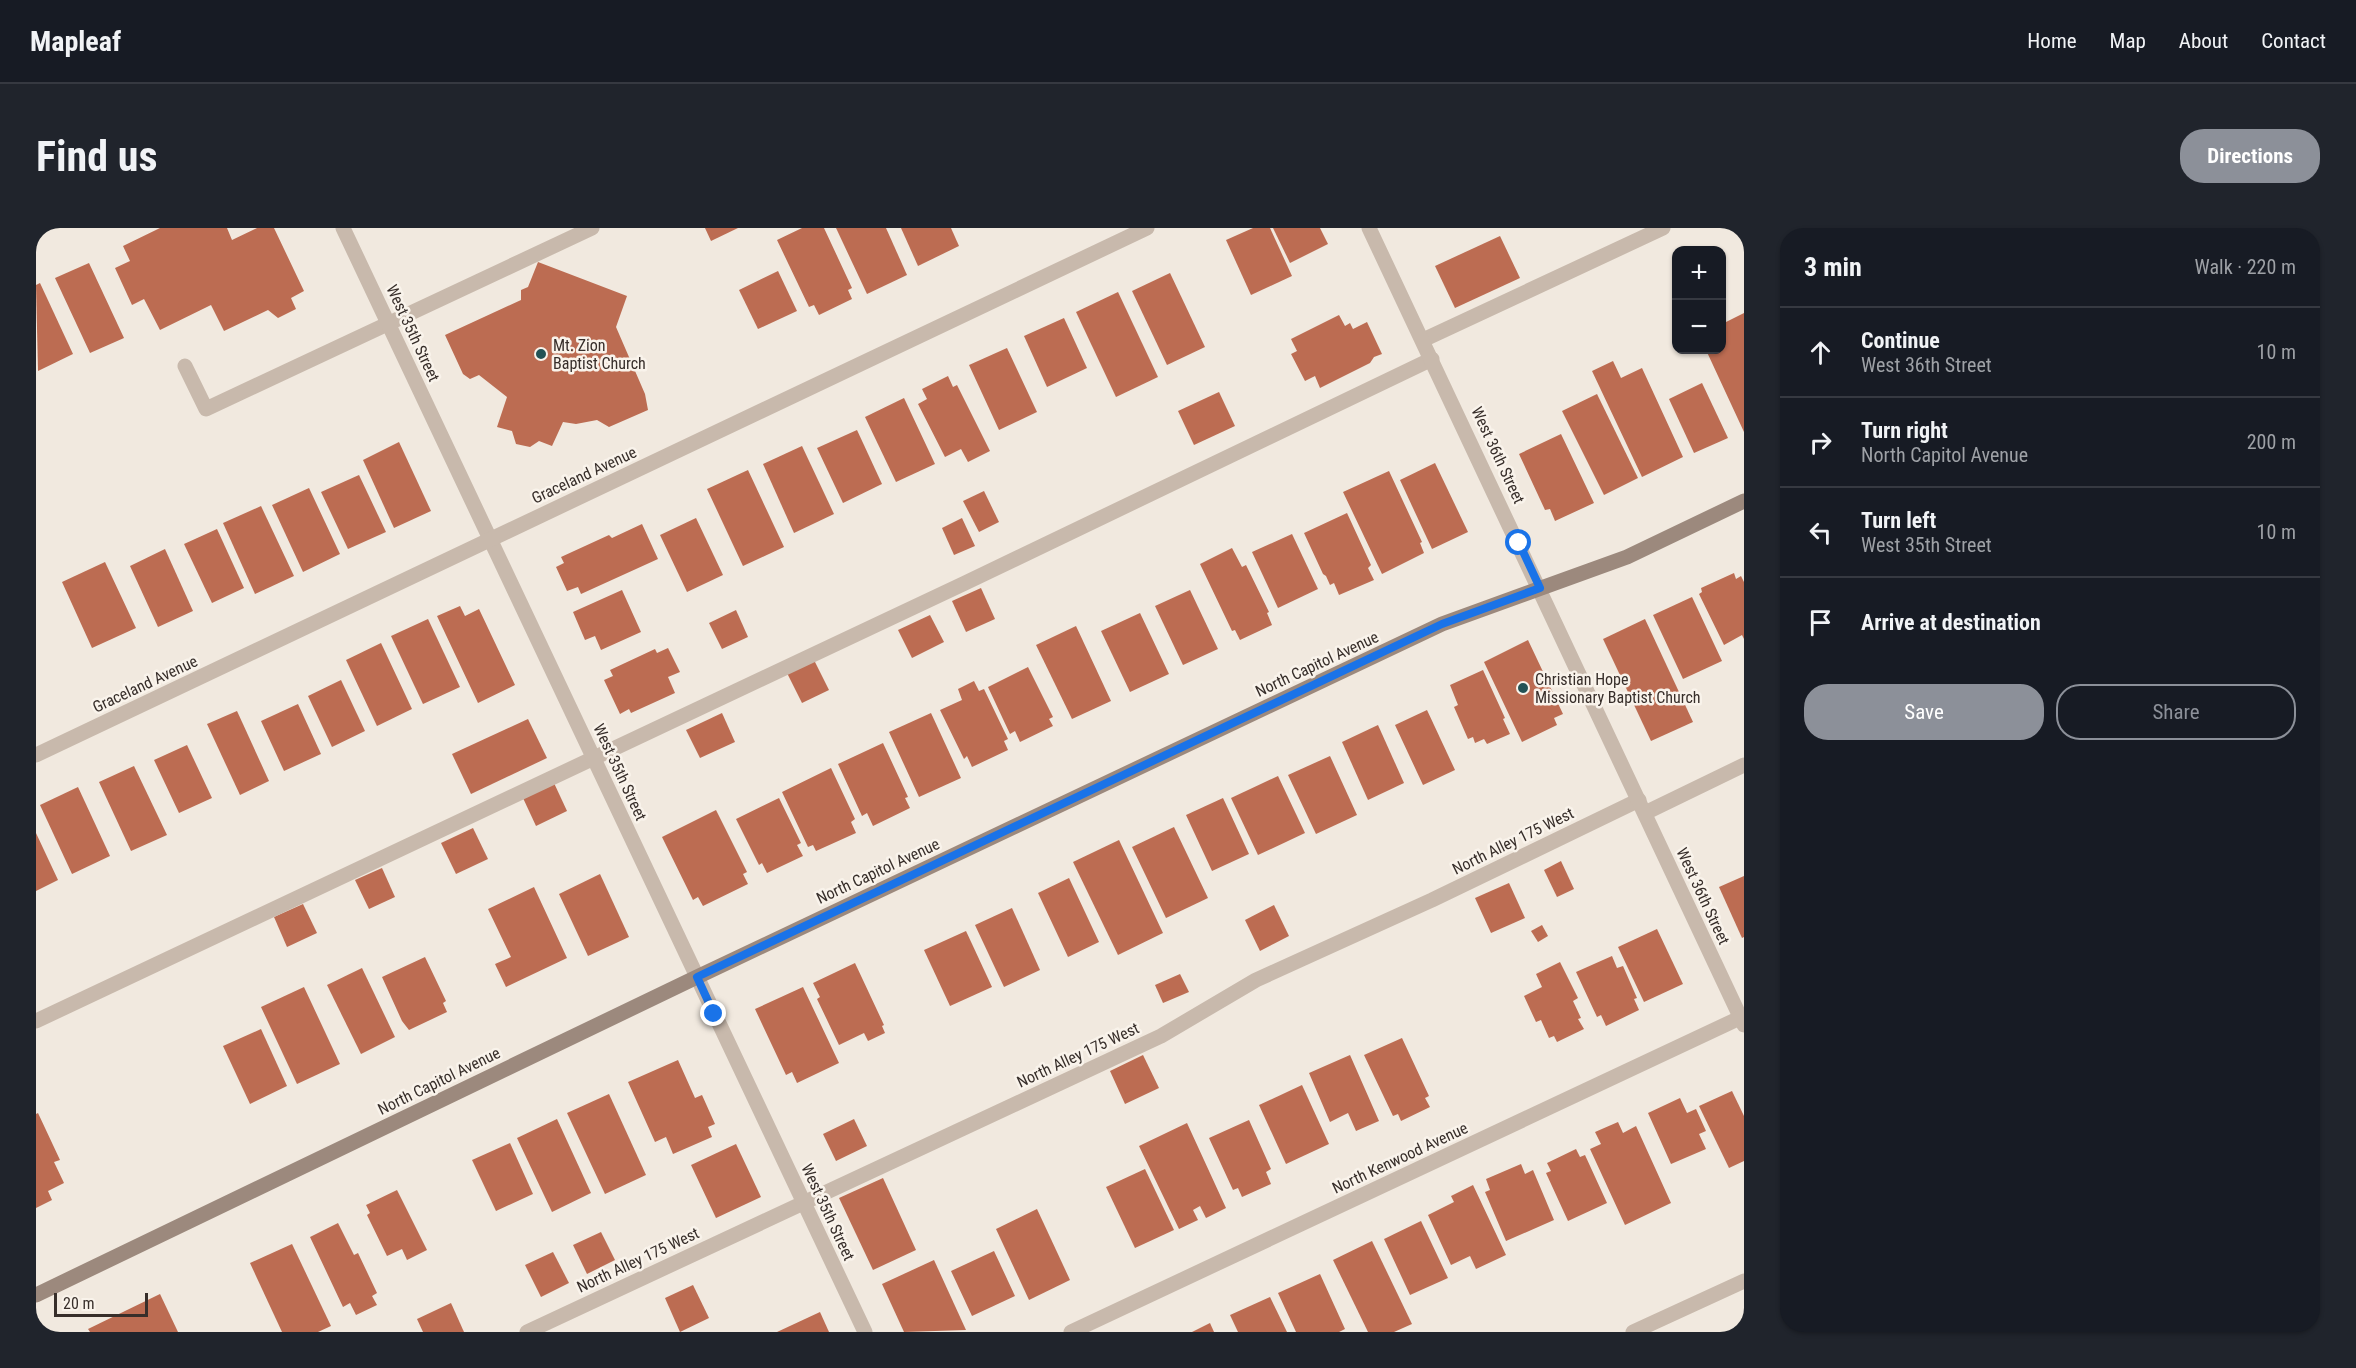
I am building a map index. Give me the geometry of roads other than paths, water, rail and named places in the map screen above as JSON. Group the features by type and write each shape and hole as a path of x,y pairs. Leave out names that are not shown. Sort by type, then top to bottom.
{"main road":[{"name":"North Capitol Avenue","path":"36,1295 697,977 1442,624 1627,557 1744,501"}],"street":[{"name":"West 35th Street","path":"343,228 865,1332"},
{"path":"185,366 206,410 592,228"},
{"name":"Graceland Avenue","path":"36,755 1147,228"},
{"name":"West 36th Street","path":"1369,228 1743,1019"},
{"path":"1423,340 1663,228"},
{"path":"36,1021 953,589 1432,359"},
{"name":"North Alley 175 West","path":"527,1332 1161,1036 1256,980 1642,806 1744,765"},
{"name":"North Kenwood Avenue","path":"1071,1332 1743,1019"},
{"path":"1633,1332 1744,1281"}],"place":[{"name":"Mt. Zion Baptist Church","path":"541,354"},
{"name":"Christian Hope Missionary Baptist Church","path":"1523,688"}]}
